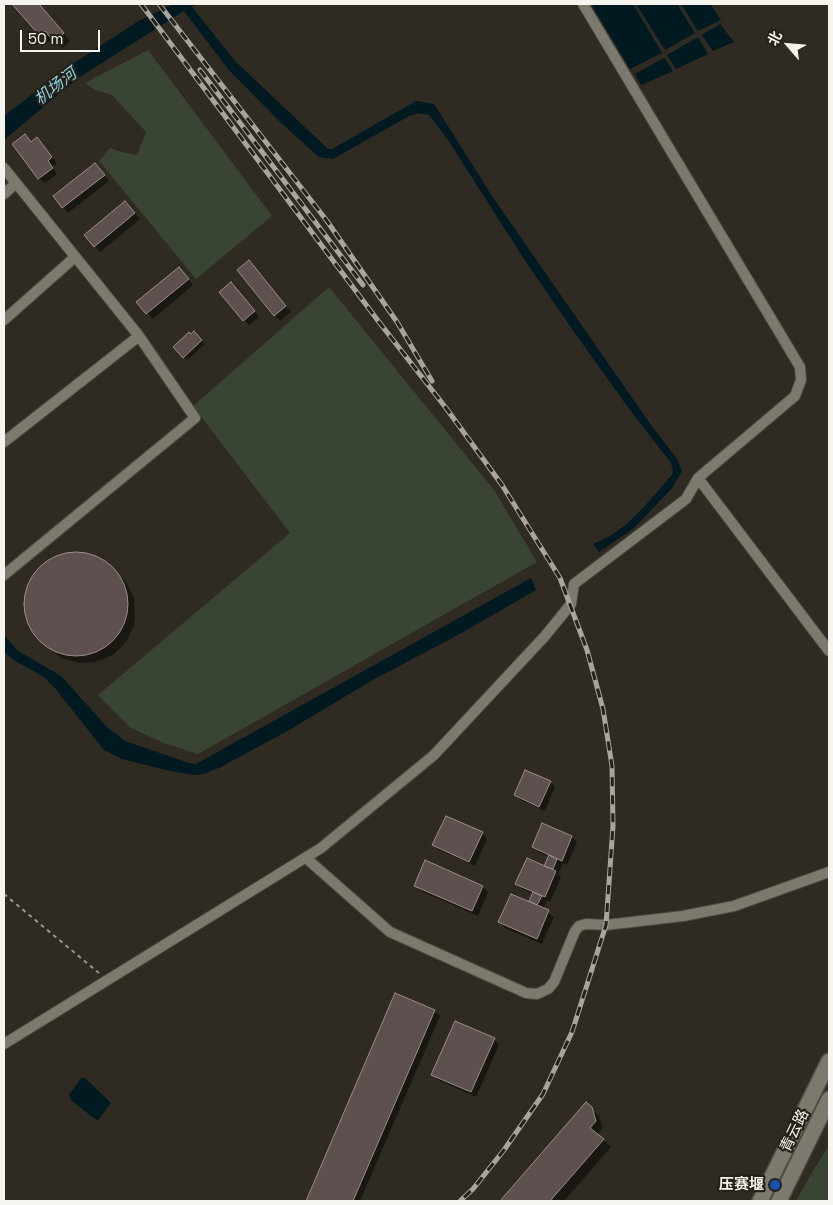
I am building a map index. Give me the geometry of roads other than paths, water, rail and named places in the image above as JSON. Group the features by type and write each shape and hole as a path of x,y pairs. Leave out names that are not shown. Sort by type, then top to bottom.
{"street":[{"path":"4,1044 109,981 321,848 434,755 545,636 571,604 574,584 686,498 698,478 795,396 801,380 800,366 583,4"},
{"path":"4,575 195,418 139,336 6,171"},
{"path":"4,194 16,183"},
{"path":"4,320 75,257"},
{"path":"4,442 139,336"},
{"path":"698,478 829,651"},
{"path":"306,858 390,932 526,993 537,994 548,989 554,982 575,931 579,926 586,924 606,925 683,916 734,906 829,872"},
{"name":"青云路","path":"760,1201 829,1061"},
{"name":"青云路","path":"778,1201 829,1099"}],"water":[{"name":"机场河","path":"173,4 196,4 192,7 235,61 328,149 332,149 416,101 434,104 494,199 651,425 677,459 682,471 673,487 634,528 599,552 593,544 610,536 627,524 643,508 672,475 671,463 627,406 572,329 522,256 448,140 429,115 418,113 409,116 333,159 319,157 281,123 228,69 184,11 78,78 4,140 4,116 65,69 137,22"},
{"path":"591,4 633,4 662,53 630,69"},
{"path":"636,4 677,4 695,33 665,50"},
{"path":"681,4 710,4 721,20 698,31"},
{"path":"720,24 734,42 713,51 702,35"},
{"path":"698,37 708,54 676,69 667,55"},
{"path":"664,58 673,71 641,85 635,74"},
{"path":"531,578 536,590 467,630 371,681 289,730 221,767 204,774 194,775 170,771 122,759 104,750 44,677 15,661 4,652 4,635 18,651 61,676 107,727 125,741 196,764"},
{"path":"81,1078 85,1078 111,1103 98,1120 71,1100 69,1095"}],"railway":[{"path":"141,4 502,485 560,578 587,650 603,709 612,766 613,826 606,925 572,1032 543,1094 504,1150 473,1189 460,1201"},
{"path":"159,4 327,221 397,322 432,381"},
{"path":"200,70 363,285"}],"place":[{"name":"压赛堰","path":"775,1185"}]}
